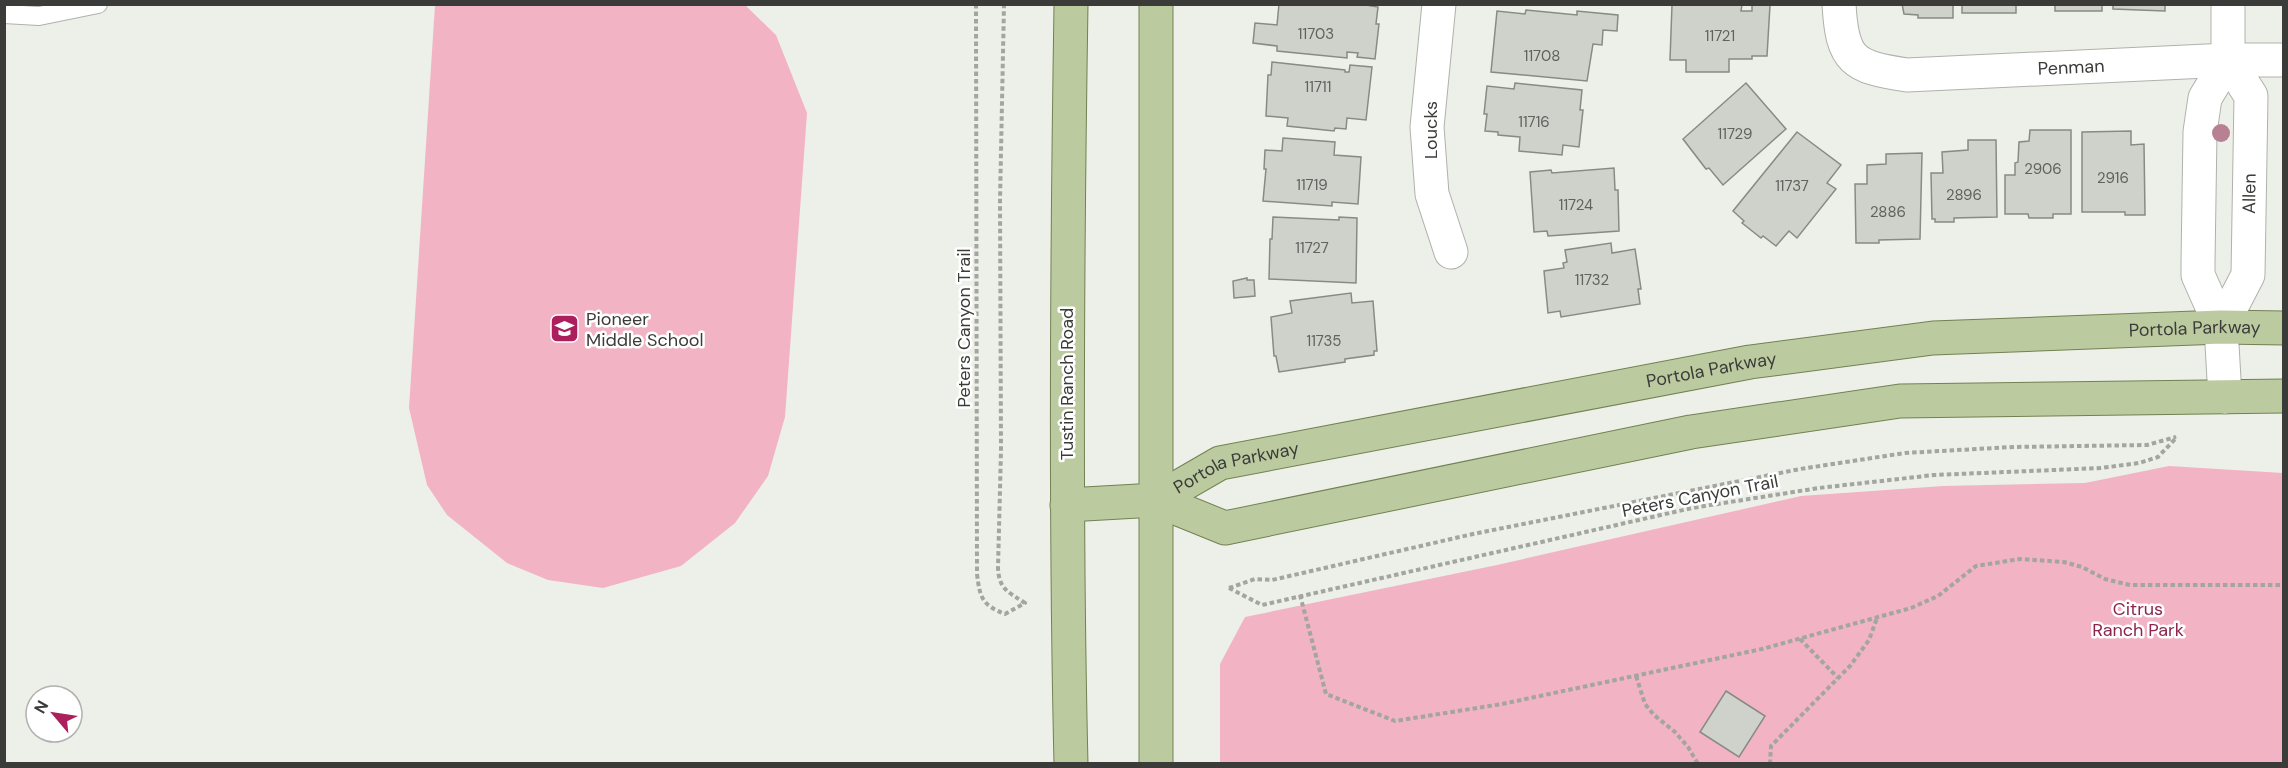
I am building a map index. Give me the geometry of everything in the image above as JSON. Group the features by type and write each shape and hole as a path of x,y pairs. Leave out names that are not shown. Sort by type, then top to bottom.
{"main road":[{"name":"Tustin Ranch Road","path":"1071,4 1067,505 1071,764"},
{"path":"1156,4 1156,764"},
{"name":"Portola Parkway","path":"1156,501 1220,463 1750,362 1933,338 2221,327 2283,328"},
{"name":"Portola Parkway","path":"1067,505 1156,501 1225,528 1691,432 1900,401 2283,396"}],"street":[{"name":"Loucks","path":"1439,4 1427,127 1432,194 1451,252"},
{"name":"Penman","path":"1839,4 1842,40 1858,64 1874,70 1907,75 2228,60 2283,60"},
{"path":"2228,4 2228,60"},
{"name":"Allen","path":"2221,327 2247,275 2251,96 2228,60 2205,98 2200,132 2198,275 2221,327 2224,397"}],"lane":[{"path":"4,14 39,16 98,4"}],"path":[{"name":"Peters Canyon Trail","path":"976,4 977,574 979,594 989,608 1005,614 1025,603 1006,591 999,582 998,568 1001,450 1000,201 1004,4"},
{"name":"Peters Canyon Trail","path":"2177,437 2158,458 2139,463 2101,468 1934,475 1808,489 1692,508 1300,595 1262,605 1229,588 1255,579 1272,580 1473,534 1800,468 1905,453 2013,447 2147,445 2177,437"},
{"path":"1300,595 1326,694 1395,721 1502,704 1800,639 1911,608 1938,596 1976,566 2020,559 2064,562 2082,567 2105,579 2130,585 2283,585"},
{"path":"1770,764 1771,747 1850,666 1869,640 1877,618"},
{"path":"1800,639 1838,678"},
{"path":"1636,676 1644,704 1675,732 1688,747 1698,764"}],"green space":[{"path":"435,5 745,5 776,35 807,113 785,417 768,476 735,523 681,566 603,588 548,580 507,563 447,515 427,485 409,408"},
{"name":"Citrus Ranch Park","path":"2169,466 2283,473 2283,763 1220,763 1220,664 1245,617 1497,565 1801,496 1943,486 2085,483"}],"building":[{"path":"1279,4 1360,4 1378,7 1376,24 1379,24 1375,59 1357,57 1358,53 1347,52 1347,58 1277,51 1277,46 1253,43 1255,23 1277,25"},
{"path":"1902,4 1953,4 1953,18 1918,18 1918,15 1904,14"},
{"path":"1962,4 2016,4 2016,13 1962,13"},
{"path":"2055,4 2102,4 2102,11 2055,11"},
{"path":"2113,4 2165,4 2165,11 2113,9"},
{"path":"1672,5 1742,5 1741,11 1752,11 1752,5 1770,5 1767,56 1752,56 1752,59 1729,59 1729,72 1686,72 1686,60 1670,60"},
{"path":"1526,10 1577,15 1577,11 1618,15 1617,31 1603,30 1602,45 1593,44 1587,81 1491,72 1497,11 1525,14"},
{"path":"1272,62 1345,70 1345,72 1349,72 1350,65 1372,67 1366,120 1347,118 1346,129 1335,128 1334,131 1287,126 1288,118 1266,116 1268,75 1271,75"},
{"path":"1515,83 1582,90 1580,110 1583,110 1579,147 1563,145 1562,155 1519,151 1520,137 1485,131 1487,86 1514,89"},
{"path":"1746,83 1786,129 1723,185 1709,168 1706,169 1683,139"},
{"path":"2030,130 2071,130 2071,214 2053,214 2053,218 2029,218 2028,214 2005,214 2005,175 2015,175 2019,142 2029,141"},
{"path":"2131,131 2131,145 2144,144 2145,215 2125,215 2125,212 2082,212 2082,132"},
{"path":"1797,132 1841,165 1827,183 1836,189 1797,238 1789,231 1776,246 1742,223 1744,221 1733,211"},
{"path":"1283,138 1335,142 1334,155 1361,157 1358,204 1332,202 1332,206 1263,201 1265,150 1282,151"},
{"path":"1968,140 1996,140 1997,217 1954,218 1954,222 1935,222 1935,219 1932,219 1931,173 1943,173 1942,152 1968,150"},
{"path":"1922,153 1920,239 1856,243 1855,184 1867,184 1867,165 1886,164 1886,154"},
{"path":"1614,168 1615,190 1618,190 1619,231 1548,236 1547,231 1534,232 1530,172 1551,170 1552,173"},
{"path":"1273,217 1339,220 1339,217 1357,218 1356,283 1269,279"},
{"path":"1611,243 1612,253 1635,249 1641,289 1638,289 1640,304 1561,317 1560,311 1548,313 1544,271 1564,268 1563,263 1567,262 1565,250"},
{"path":"1247,278 1247,280 1254,280 1255,296 1234,298 1233,281"},
{"path":"1351,293 1352,303 1373,301 1377,351 1374,351 1374,355 1279,372 1276,356 1274,356 1271,317 1292,313 1290,301"},
{"path":"1726,691 1765,716 1739,757 1700,732"}],"place":[{"name":"Pioneer Middle School","path":"565,329"}]}
